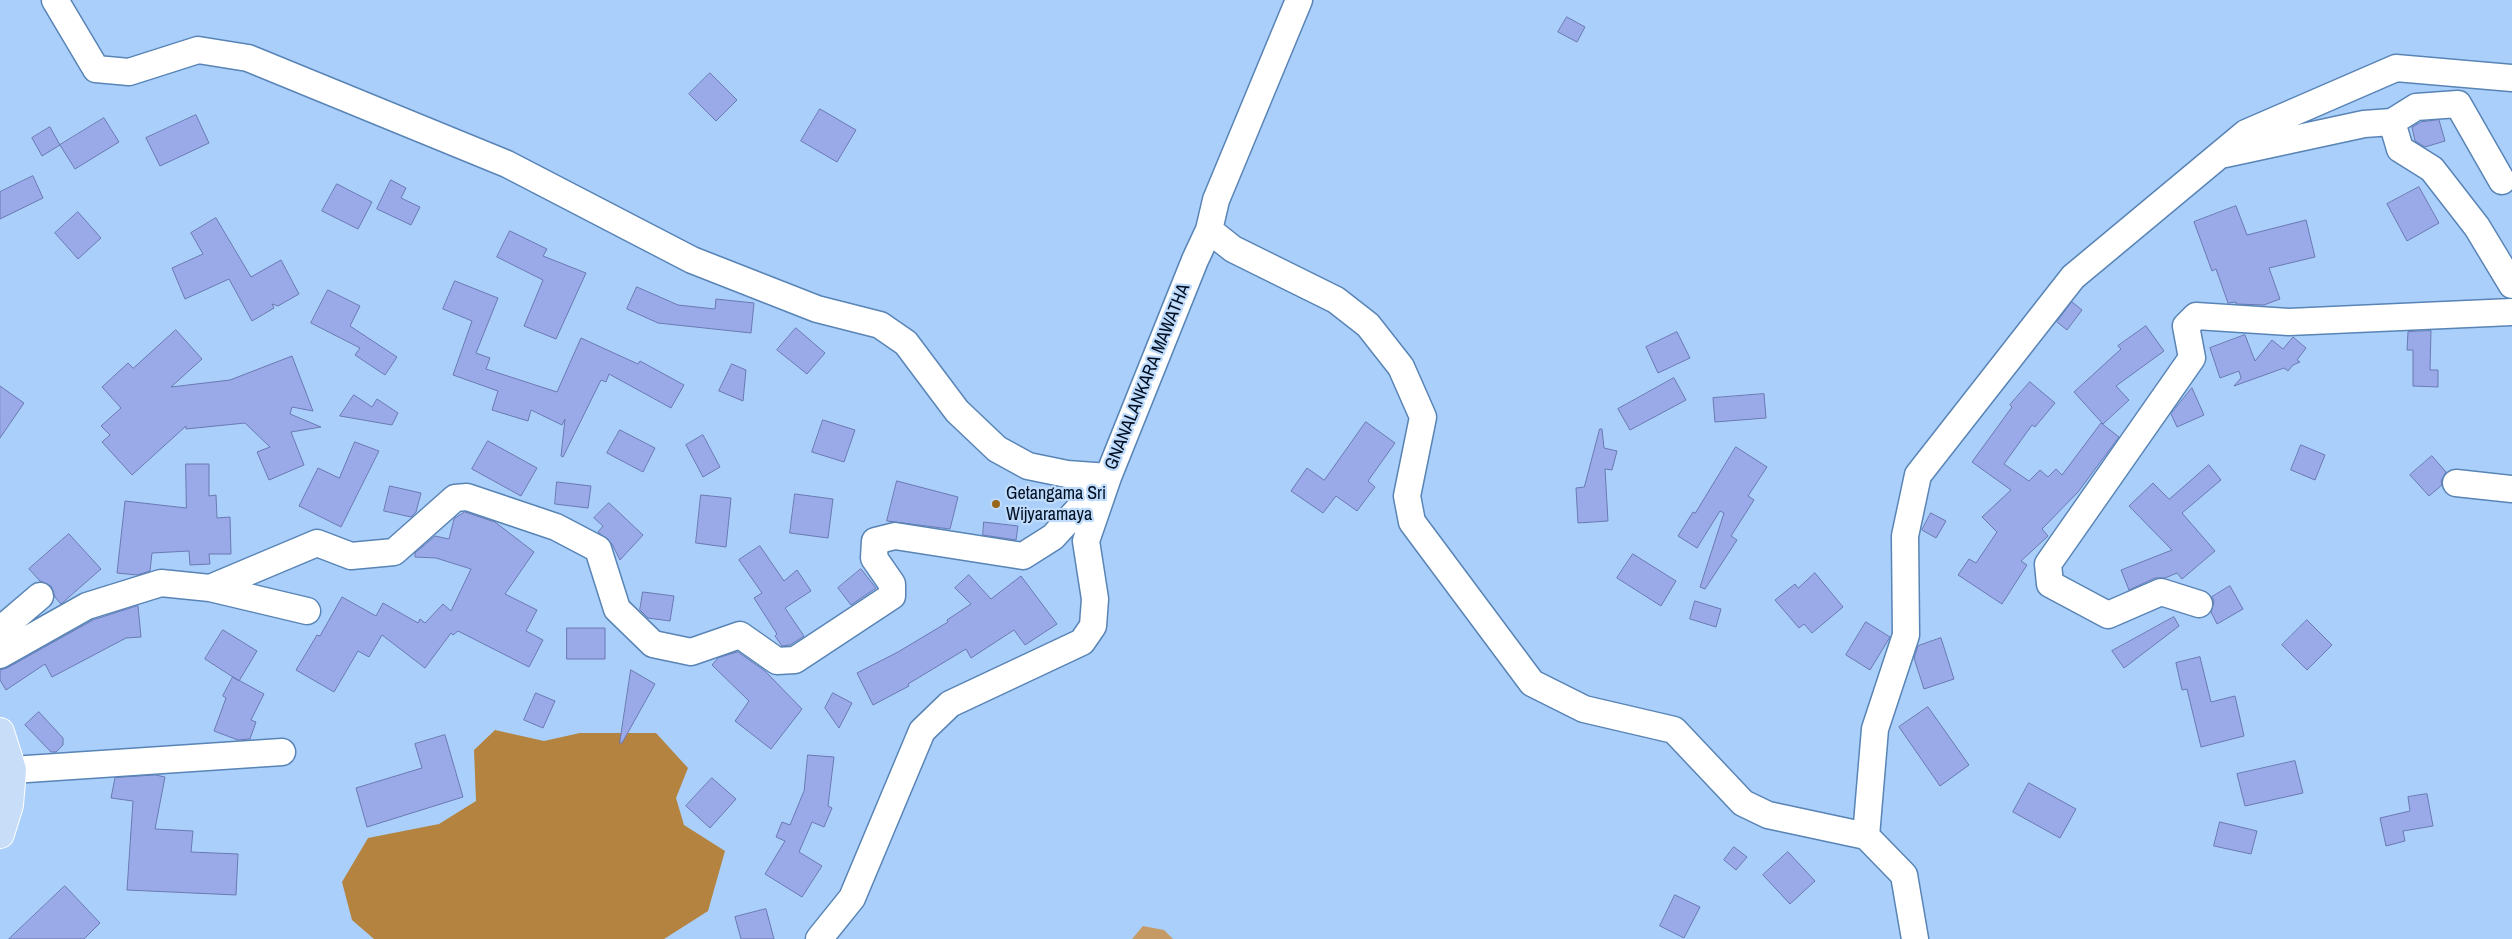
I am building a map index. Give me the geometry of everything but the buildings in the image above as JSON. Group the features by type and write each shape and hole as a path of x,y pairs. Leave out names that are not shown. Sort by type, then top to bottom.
{"main road":[{"path":"0,732 12,770 9,805 0,834"}],"street":[{"path":"55,0 96,69 129,72 198,50 248,58 507,164 692,260 817,309 880,325 906,343 957,411 997,449 1028,466 1067,474 1108,478"},
{"name":"GNANALANKARA MAWATHA","path":"819,939 852,898 922,731 950,704 1082,642 1093,626 1095,599 1086,541 1108,478 1194,260 1209,230 1216,200 1299,0"},
{"path":"1866,836 1875,729 1906,635 1905,536 1918,475 2073,277 2215,156 2246,133 2396,68 2512,78"},
{"path":"2215,156 2364,124 2392,122 2416,107 2458,104 2502,181"},
{"path":"2392,122 2400,150 2432,169 2477,227 2512,285"},
{"path":"1209,230 1233,249 1336,300 1368,325 1401,367 1422,417 1407,496 1412,522 1532,683 1584,709 1674,730 1743,803 1768,815 1866,836 1904,875 1916,939"},
{"path":"2199,604 2161,592 2108,615 2050,584 2048,564 2192,358 2186,326 2196,316 2290,322 2512,312"},
{"path":"210,588 317,544 351,556 394,552 454,498 467,497 556,527 598,549 617,609 653,644 692,652 740,635 777,661 795,660 892,596 892,584 874,558 875,541 895,536 1023,556 1053,537 1108,478"},
{"path":"2456,483 2512,489"},
{"path":"0,655 87,606 161,583 210,588 307,611"},
{"path":"0,630 40,596"},
{"path":"12,770 282,752"}],"shaded area":[{"path":"495,730 544,741 580,733 656,733 688,768 676,798 684,825 725,851 708,911 664,939 374,939 352,920 342,882 368,838 439,824 476,801 474,750"},
{"path":"1143,926 1164,930 1173,939 1132,939"}],"place":[{"name":"Getangama Sri Wijyaramaya","path":"996,504"}]}
